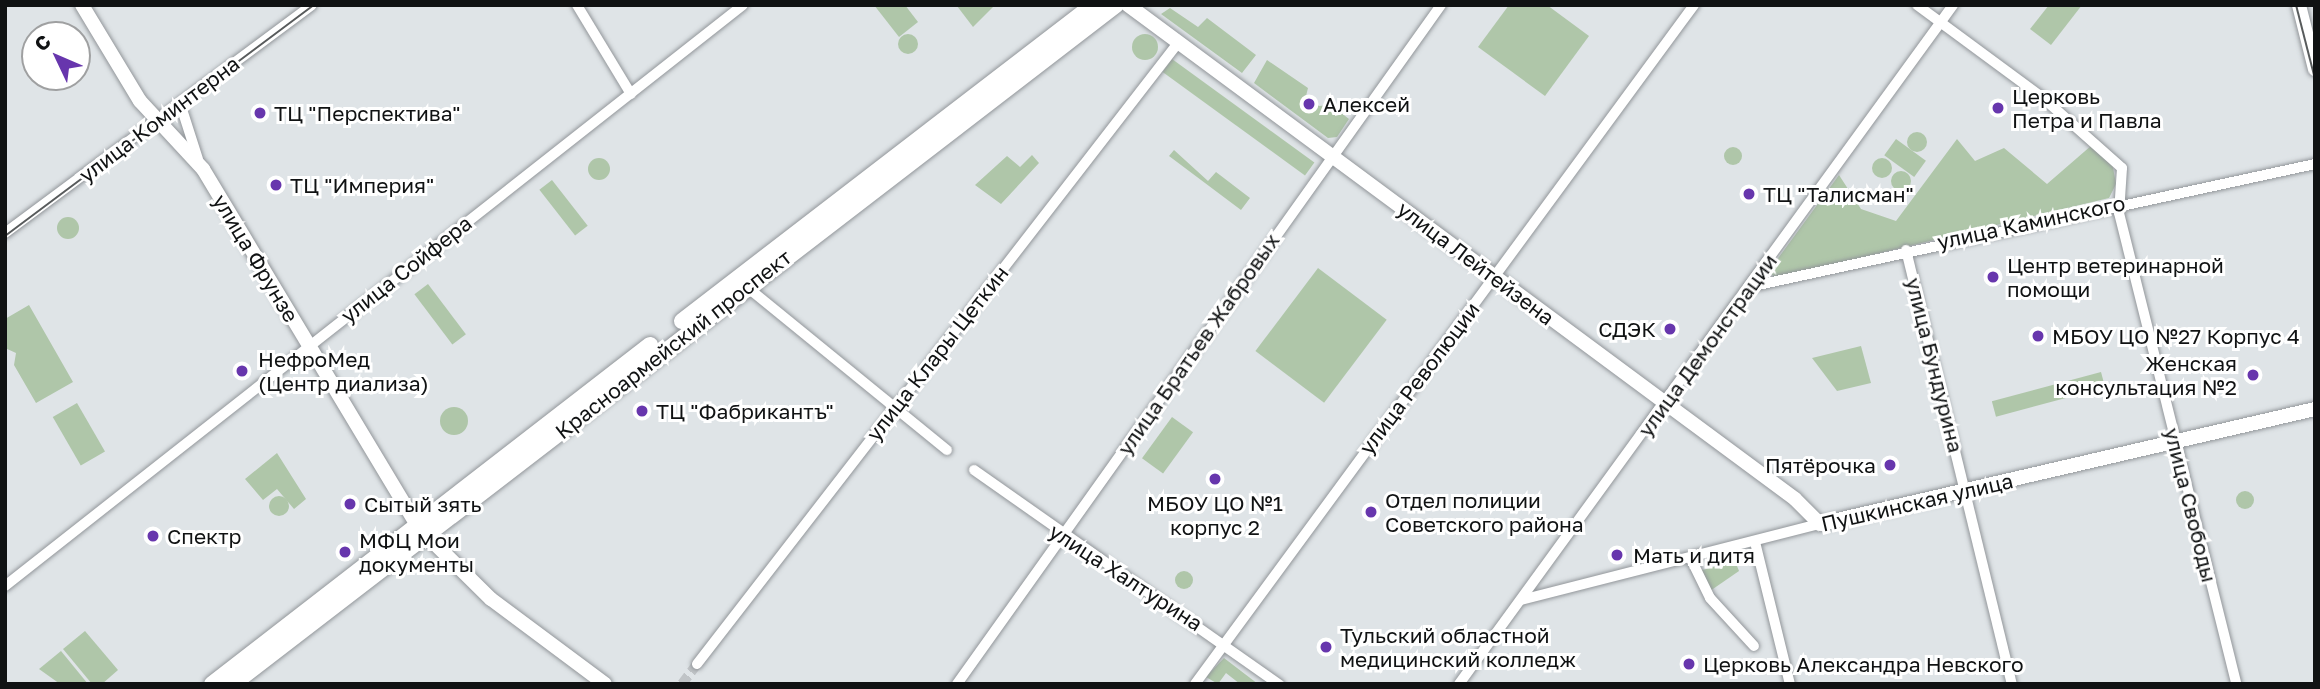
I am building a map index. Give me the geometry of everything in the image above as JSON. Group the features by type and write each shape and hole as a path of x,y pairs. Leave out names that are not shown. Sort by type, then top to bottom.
{"main road":[{"name":"Красноармейский проспект","path":"233,684 422,530 1093,5"},
{"name":"Красноармейский проспект","path":"212,684 747,287 1116,5"}],"street":[{"name":"улица Фрунзе","path":"82,5 157,120 202,169 422,530 491,599 605,684"},
{"name":"улица Коминтерна","path":"5,233 312,5"},
{"path":"577,5 631,94"},
{"name":"улица Сойфера","path":"5,586 743,5"},
{"name":"улица Лейтейзена","path":"1128,5 1495,276 1820,524"},
{"name":"улица Братьев Жабровых","path":"957,684 1441,5"},
{"name":"улица Революции","path":"1195,684 1694,5"},
{"path":"1917,5 2116,159 2124,173 2118,203"},
{"name":"улица Демонстрации","path":"1460,684 1953,5"},
{"path":"2299,5 2315,69"},
{"name":"улица Клары Цеткин","path":"697,664 1178,43"},
{"path":"180,103 202,169"},
{"name":"улица Каминского","path":"1749,287 2118,203 2315,164"},
{"name":"улица Свободы","path":"2118,203 2236,684"},
{"name":"улица Бундурина","path":"1906,250 1967,490 2012,684"},
{"path":"747,287 947,450"},
{"name":"Пушкинская улица","path":"1521,600 1691,559 1820,524 2315,409"},
{"name":"улица Халтурина","path":"974,470 1224,642 1279,684"},
{"path":"1755,542 1790,684"},
{"path":"1691,559 1710,598 1754,646"}],"green space":[{"path":"874,5 905,5 918,22 899,37"},
{"path":"957,5 995,5 973,27 957,6"},
{"path":"1509,5 1547,5 1589,36 1545,96 1478,47"},
{"path":"2049,5 2082,5 2051,45 2030,29"},
{"path":"1170,8 1198,27 1207,18 1256,55 1242,73 1161,14"},
{"path":"908,34 915,37 918,44 915,51 908,54 901,51 898,44 901,37"},
{"path":"1145,34 1154,38 1158,47 1154,56 1145,60 1136,56 1132,47 1136,38"},
{"path":"1172,59 1314,162 1305,175 1163,72"},
{"path":"1267,60 1308,88 1306,96 1319,106 1331,105 1349,119 1337,137 1328,138 1254,83"},
{"path":"1917,132 1924,135 1927,142 1924,149 1917,152 1910,149 1907,142 1910,135"},
{"path":"1896,139 1926,161 1914,177 1884,155"},
{"path":"1957,139 1975,161 2004,148 2047,184 2092,145 2112,162 2116,184 2109,198 1776,278 1768,272 1839,175 1861,209 1896,221"},
{"path":"1733,147 1739,150 1742,156 1739,162 1733,165 1727,162 1724,156 1727,150"},
{"path":"1174,150 1208,181 1216,172 1250,198 1241,210 1169,156"},
{"path":"1032,155 1039,163 1001,204 975,185 1007,156 1020,167"},
{"path":"599,158 609,165 610,169 603,179 599,180 589,173 588,169 595,159"},
{"path":"1882,158 1889,161 1892,168 1889,175 1882,178 1875,175 1872,168 1875,161"},
{"path":"1901,171 1908,174 1911,181 1908,188 1901,191 1894,188 1891,181 1894,174"},
{"path":"552,180 588,226 575,236 539,190"},
{"path":"64,217 72,217 79,224 79,232 72,239 64,239 57,232 57,224"},
{"path":"1318,268 1387,320 1324,403 1255,351"},
{"path":"428,284 466,334 452,345 414,294"},
{"path":"29,305 73,382 36,403 14,365 16,353 5,348 5,319"},
{"path":"1861,346 1871,383 1837,391 1812,358"},
{"path":"2101,372 2105,387 1996,417 1992,401"},
{"path":"77,403 105,451 81,465 53,417"},
{"path":"454,407 464,411 468,421 464,431 454,435 444,431 440,421 444,411"},
{"path":"1172,417 1193,432 1163,474 1142,458"},
{"path":"277,453 306,499 294,509 277,489 263,500 245,479"},
{"path":"2245,491 2251,494 2254,500 2251,506 2245,509 2239,506 2236,500 2239,494"},
{"path":"279,496 286,499 289,506 286,513 279,516 272,513 269,506 272,499"},
{"path":"1735,561 1739,571 1710,591 1699,571"},
{"path":"1180,571 1188,571 1193,580 1191,587 1180,589 1175,584 1175,576"},
{"path":"85,631 118,670 102,684 92,684 63,649"},
{"path":"61,651 88,684 60,684 39,669"},
{"path":"1224,658 1258,684 1240,684 1226,673 1218,684 1206,677"}],"tunnel":[{"path":"682,684 697,664"}],"tram line":[{"path":"5,236 314,5"},
{"path":"2296,5 2315,79"}],"place":[{"name":"Алексей","path":"1309,104"},
{"name":"Церковь Петра и Павла","path":"1998,108"},
{"name":"ТЦ \"Перспектива\"","path":"260,113"},
{"name":"ТЦ \"Империя\"","path":"276,185"},
{"name":"ТЦ \"Талисман\"","path":"1749,194"},
{"name":"Центр ветеринарной помощи","path":"1993,277"},
{"name":"СДЭК","path":"1670,329"},
{"name":"МБОУ ЦО №27 Корпус 4","path":"2038,336"},
{"name":"НефроМед (Центр диализа)","path":"242,371"},
{"name":"Женская консультация №2","path":"2253,375"},
{"name":"ТЦ \"Фабрикантъ\"","path":"642,411"},
{"name":"Пятёрочка","path":"1890,465"},
{"name":"МБОУ ЦО №1 корпус 2","path":"1215,479"},
{"name":"Сытый зять","path":"350,504"},
{"name":"Отдел полиции Советского района","path":"1371,512"},
{"name":"Спектр","path":"153,536"},
{"name":"МФЦ Мои документы","path":"345,552"},
{"name":"Мать и дитя","path":"1617,555"},
{"name":"Тульский областной медицинский колледж","path":"1326,647"},
{"name":"Церковь Александра Невского","path":"1689,664"}]}
